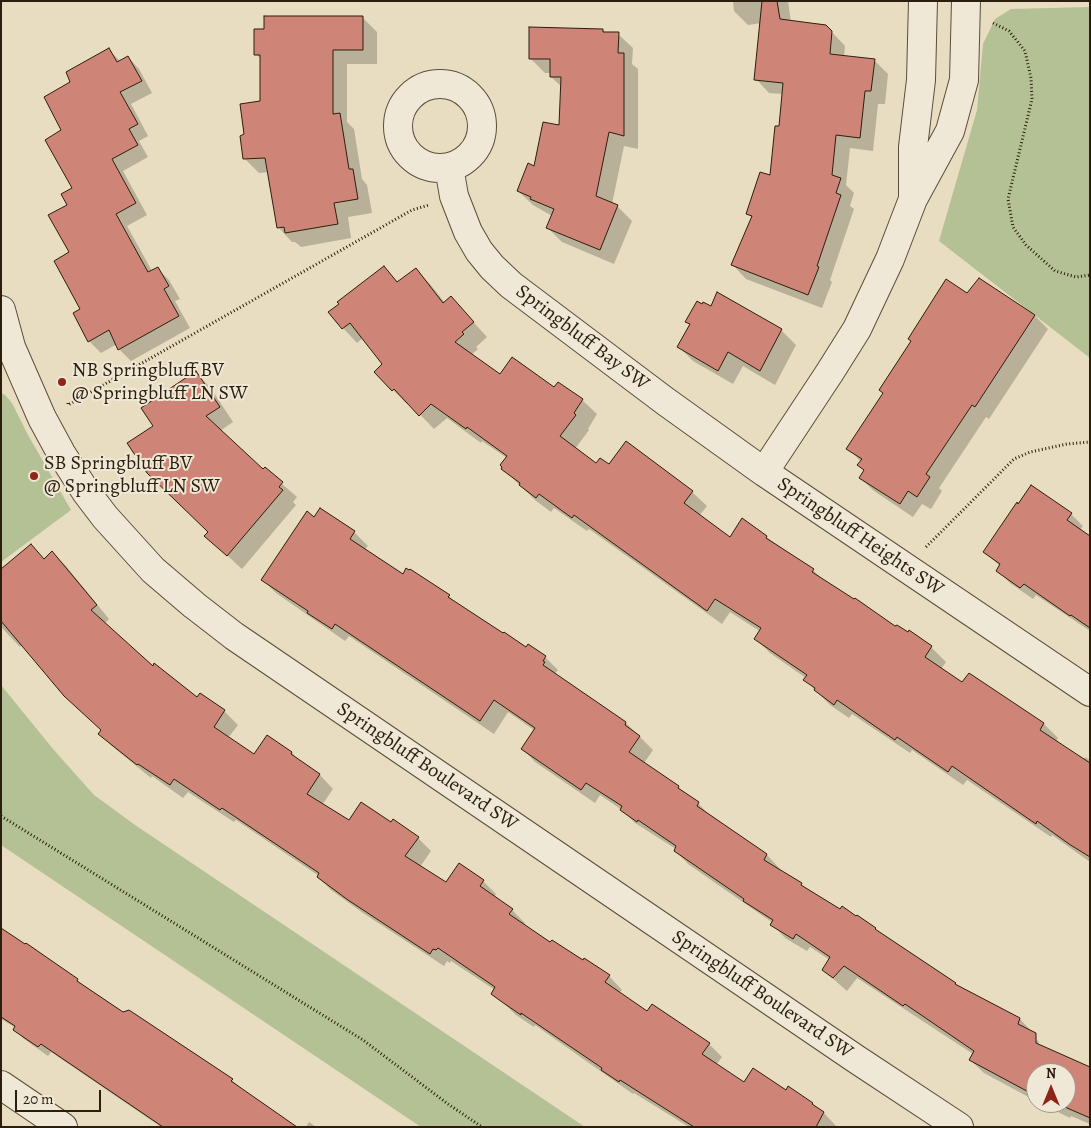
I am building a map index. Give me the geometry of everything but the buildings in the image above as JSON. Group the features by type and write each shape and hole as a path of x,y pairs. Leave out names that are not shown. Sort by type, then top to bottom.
{"street":[{"name":"Springbluff Heights SW","path":"912,199 913,147 921,71 923,1"},
{"name":"Springbluff Heights SW","path":"966,5 964,80 950,131 912,199 890,259 857,328 764,472 1090,692"},
{"name":"Springbluff Bay SW","path":"449,167 454,196 463,221 479,251 511,286 764,472"},
{"name":"Springbluff Boulevard SW","path":"1,310 6,347 61,453 86,492 153,570 194,605 234,636 959,1127"},
{"path":"1,1085 63,1127"}],"path":[{"path":"966,5 1009,31 1025,51 1031,78 1032,99 1008,199 1013,227 1026,245 1055,271 1076,277 1090,275"},
{"path":"64,396 68,405 412,210 454,196"},
{"path":"906,567 1014,459 1030,452 1067,444 1090,442"},
{"path":"1,816 363,1040 482,1127"}],"green space":[{"path":"1090,7 1090,358 939,241 977,110 983,44 995,19 1011,9"},
{"path":"1,393 12,403 71,510 1,562"},
{"path":"1,685 53,749 94,795 135,825 585,1127 421,1127 1,845"}],"place":[{"name":"NB Springbluff BV @ Springbluff LN SW","path":"62,382"},
{"name":"SB Springbluff BV @ Springbluff LN SW","path":"34,476"}]}
